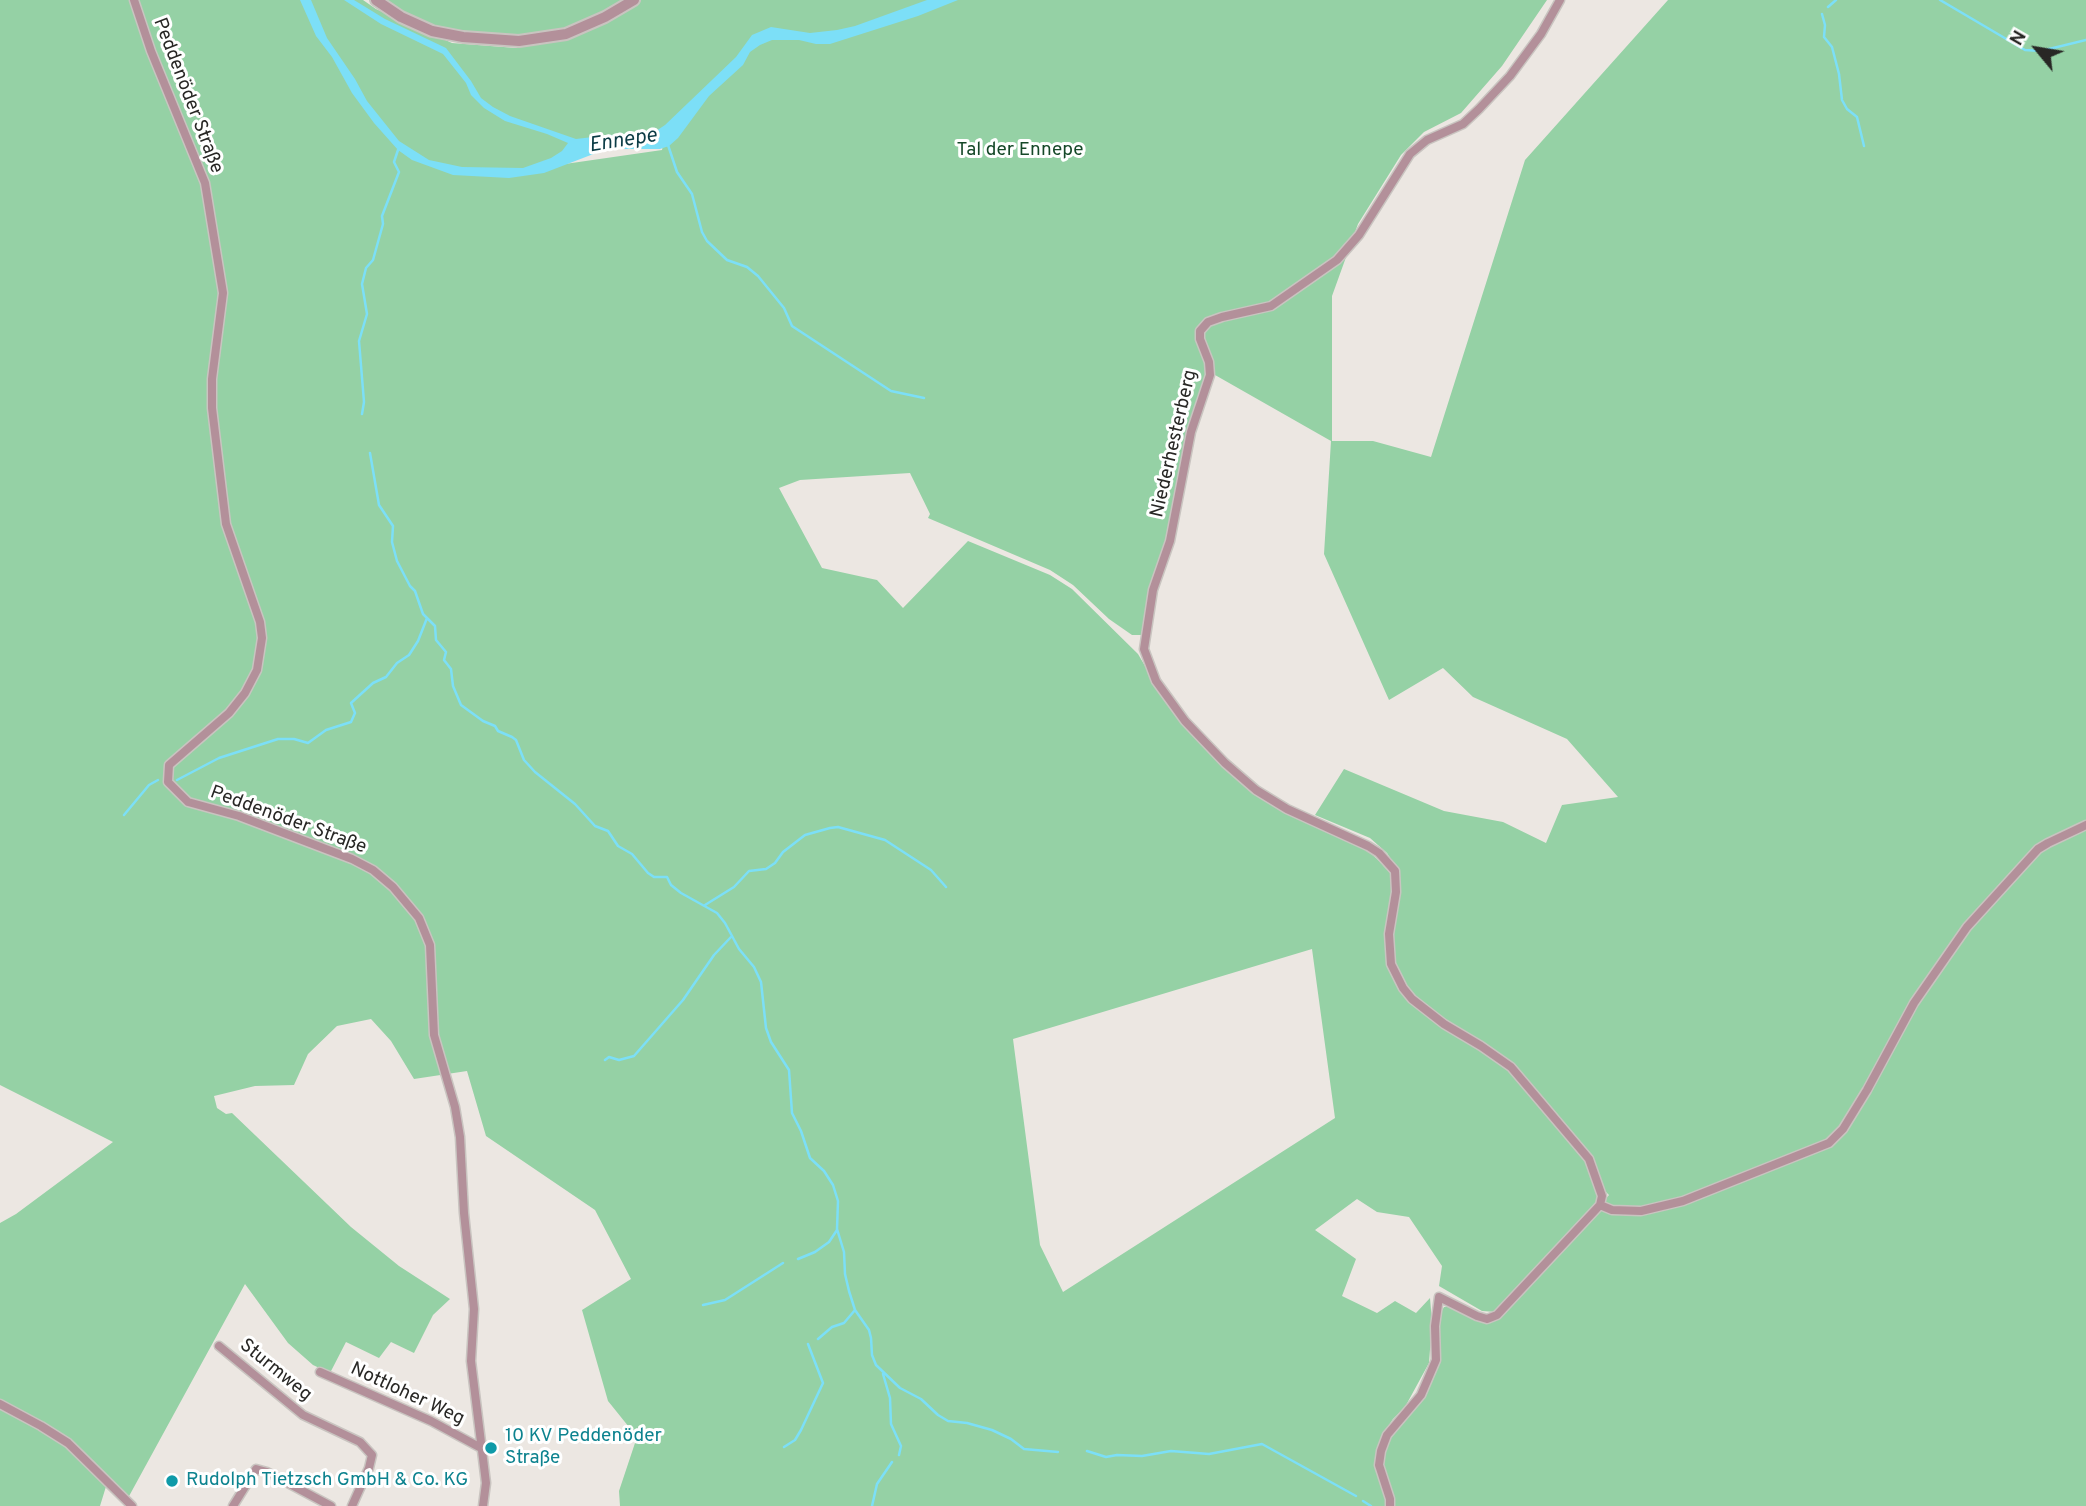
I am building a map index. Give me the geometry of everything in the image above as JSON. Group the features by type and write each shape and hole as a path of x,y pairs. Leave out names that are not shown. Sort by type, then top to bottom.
{"street":[{"name":"Peddenöder Straße","path":"134,0 150,51 205,183 223,293 212,388 226,524 260,622 262,638 257,670 245,693 229,713 169,765 168,782 188,802 239,816 352,859 373,870 393,887 419,918 430,945 434,1035 455,1107 460,1138 464,1213 474,1309 471,1361 486,1483 483,1506"},
{"path":"376,0 401,17 432,31 463,37 519,41 566,34 605,17 634,0"},
{"name":"Niederhesterberg","path":"1560,0 1541,34 1510,76 1479,109 1463,124 1427,140 1410,154 1359,235 1338,260 1271,306 1222,317 1208,322 1200,331 1210,375 1191,432 1170,541 1153,590 1143,649 1156,681 1185,721 1225,764 1256,790 1287,809 1379,853 1395,872 1396,892 1389,934 1391,964 1403,988 1412,999 1444,1024 1511,1067 1589,1159 1602,1196 1600,1205"},
{"path":"1390,1506 1379,1465 1381,1451 1387,1435 1422,1395 1436,1360 1435,1326 1439,1297 1487,1319 1497,1315 1600,1205 1612,1210 1640,1211 1683,1201 1829,1143 1843,1129 1914,1003 1967,927 2038,849 2086,825"},
{"name":"Sturmweg","path":"219,1346 303,1415 360,1442 372,1455 352,1506"},
{"name":"Nottloher Weg","path":"320,1372 431,1421 481,1448"},
{"path":"0,1404 68,1443 132,1506"},
{"path":"233,1506 256,1469 267,1472 331,1506"}],"green space":[{"name":"Tal der Ennepe","path":"0,0 363,0 376,9 452,43 516,48 577,34 640,0 1547,0 1502,66 1461,113 1424,132 1401,155 1358,224 1332,296 1332,441 1373,441 1431,457 1525,160 1668,0 2086,0 2086,1506 1392,1506 1393,1499 1382,1467 1383,1462 1390,1436 1424,1398 1440,1361 1439,1316 1444,1307 1451,1306 1479,1322 1498,1319 1609,1195 1604,1190 1591,1158 1511,1065 1482,1044 1445,1023 1404,988 1392,964 1392,933 1399,892 1397,869 1387,853 1370,838 1315,815 1344,769 1444,811 1503,822 1546,843 1562,805 1618,797 1567,739 1473,697 1443,668 1389,700 1324,554 1331,441 1208,371 1188,432 1168,540 1151,589 1141,635 1132,635 1109,619 1073,585 1050,570 928,518 930,514 910,473 800,480 779,488 822,568 877,580 903,608 968,541 1050,575 1072,589 1138,654 1183,722 1224,766 1255,793 1283,810 1366,849 1390,873 1394,892 1387,935 1389,965 1401,989 1444,1026 1509,1067 1586,1159 1599,1193 1597,1204 1496,1312 1482,1311 1439,1286 1442,1266 1409,1217 1377,1212 1357,1199 1315,1230 1356,1259 1342,1296 1377,1313 1395,1301 1416,1313 1430,1298 1432,1322 1429,1363 1405,1407 1384,1433 1375,1464 1386,1506 620,1506 619,1491 637,1437 608,1401 582,1310 631,1279 595,1210 486,1136 467,1071 414,1079 391,1041 371,1019 337,1026 308,1054 294,1085 255,1086 214,1096 217,1108 226,1114 232,1113 351,1227 399,1266 450,1299 433,1315 414,1353 391,1342 379,1358 346,1342 330,1373 313,1365 288,1343 245,1284 128,1498 108,1480 100,1506 0,1506 0,1223 113,1142 0,1085","holes":["629,141 664,141 662,150 558,165","1312,949 1335,1118 1063,1292 1040,1245 1013,1039"]},
{"path":"381,0 627,0 574,27 528,38 464,34 421,23"}],"water":[{"name":"Ennepe","path":"300,0 311,0 327,38 367,101 399,141 429,160 462,167 523,168 551,158 568,143 505,121 484,108 471,95 466,83 443,54 381,24 344,0 354,0 385,19 446,48 481,98 493,107 510,116 576,139 609,135 642,137 653,133 665,125 736,57 752,35 771,27 810,33 837,30 927,0 958,0 918,16 830,44 772,40 750,52 743,65 709,96 669,146 660,149 615,149 596,153 544,173 509,178 453,175 412,160 398,150 352,93 332,57 316,36"}],"waterway":[{"path":"1828,7 1836,0"},
{"path":"1940,0 2025,50 2041,51 2086,40"},
{"path":"1822,14 1824,37 1832,47 1842,100 1847,109 1857,117 1864,146"},
{"name":"Ennepe","path":"668,145 677,172 692,194 707,241 727,260 747,267 758,276 784,308 792,326 891,391 924,398"},
{"path":"362,414 364,402 359,341 367,314 362,284 366,268 373,260 383,224 382,216 399,172 394,162 399,147"},
{"path":"370,453 379,505 393,526 392,542 397,561 415,591 423,614 435,626 436,640 446,652 444,660 451,669 453,686 461,705 516,740 524,760 535,772 575,804 595,826 608,831 618,846 632,854 648,873 654,877 667,877 671,885 681,893 717,913 739,949 754,967 761,982 766,1028 771,1042 789,1070 792,1113 810,1158 824,1171 833,1185 838,1201 837,1229 844,1252 845,1274 855,1310 869,1330 876,1365 900,1388 921,1399 948,1421 992,1430 1024,1449 1058,1452"},
{"path":"177,780 219,758 278,739 294,739 308,743 326,730 351,722 355,713 351,703 373,683 386,677 397,663 409,655 427,618"},
{"path":"124,815 149,785 158,780"},
{"path":"705,905 734,887 749,871 766,869 775,863 783,852 805,835 838,827 885,840 931,870 946,887"},
{"path":"605,1060 609,1057 619,1060 634,1056 683,1000 714,955 731,937"},
{"path":"798,1259 829,1242 837,1230"},
{"path":"703,1305 725,1300 783,1263"},
{"path":"818,1339 832,1327 844,1323 855,1310"},
{"path":"784,1447 795,1440 823,1383 808,1344"},
{"path":"883,1374 890,1398 891,1424 901,1446 899,1455"},
{"path":"1087,1451 1106,1457 1142,1456 1171,1451 1209,1454 1262,1444 1356,1496"},
{"path":"872,1506 877,1484 892,1462"},
{"path":"1363,1501 1371,1506"}],"place":[{"name":"10 KV Peddenöder Straße","path":"491,1448"},
{"name":"Rudolph Tietzsch GmbH & Co. KG","path":"172,1481"}]}
